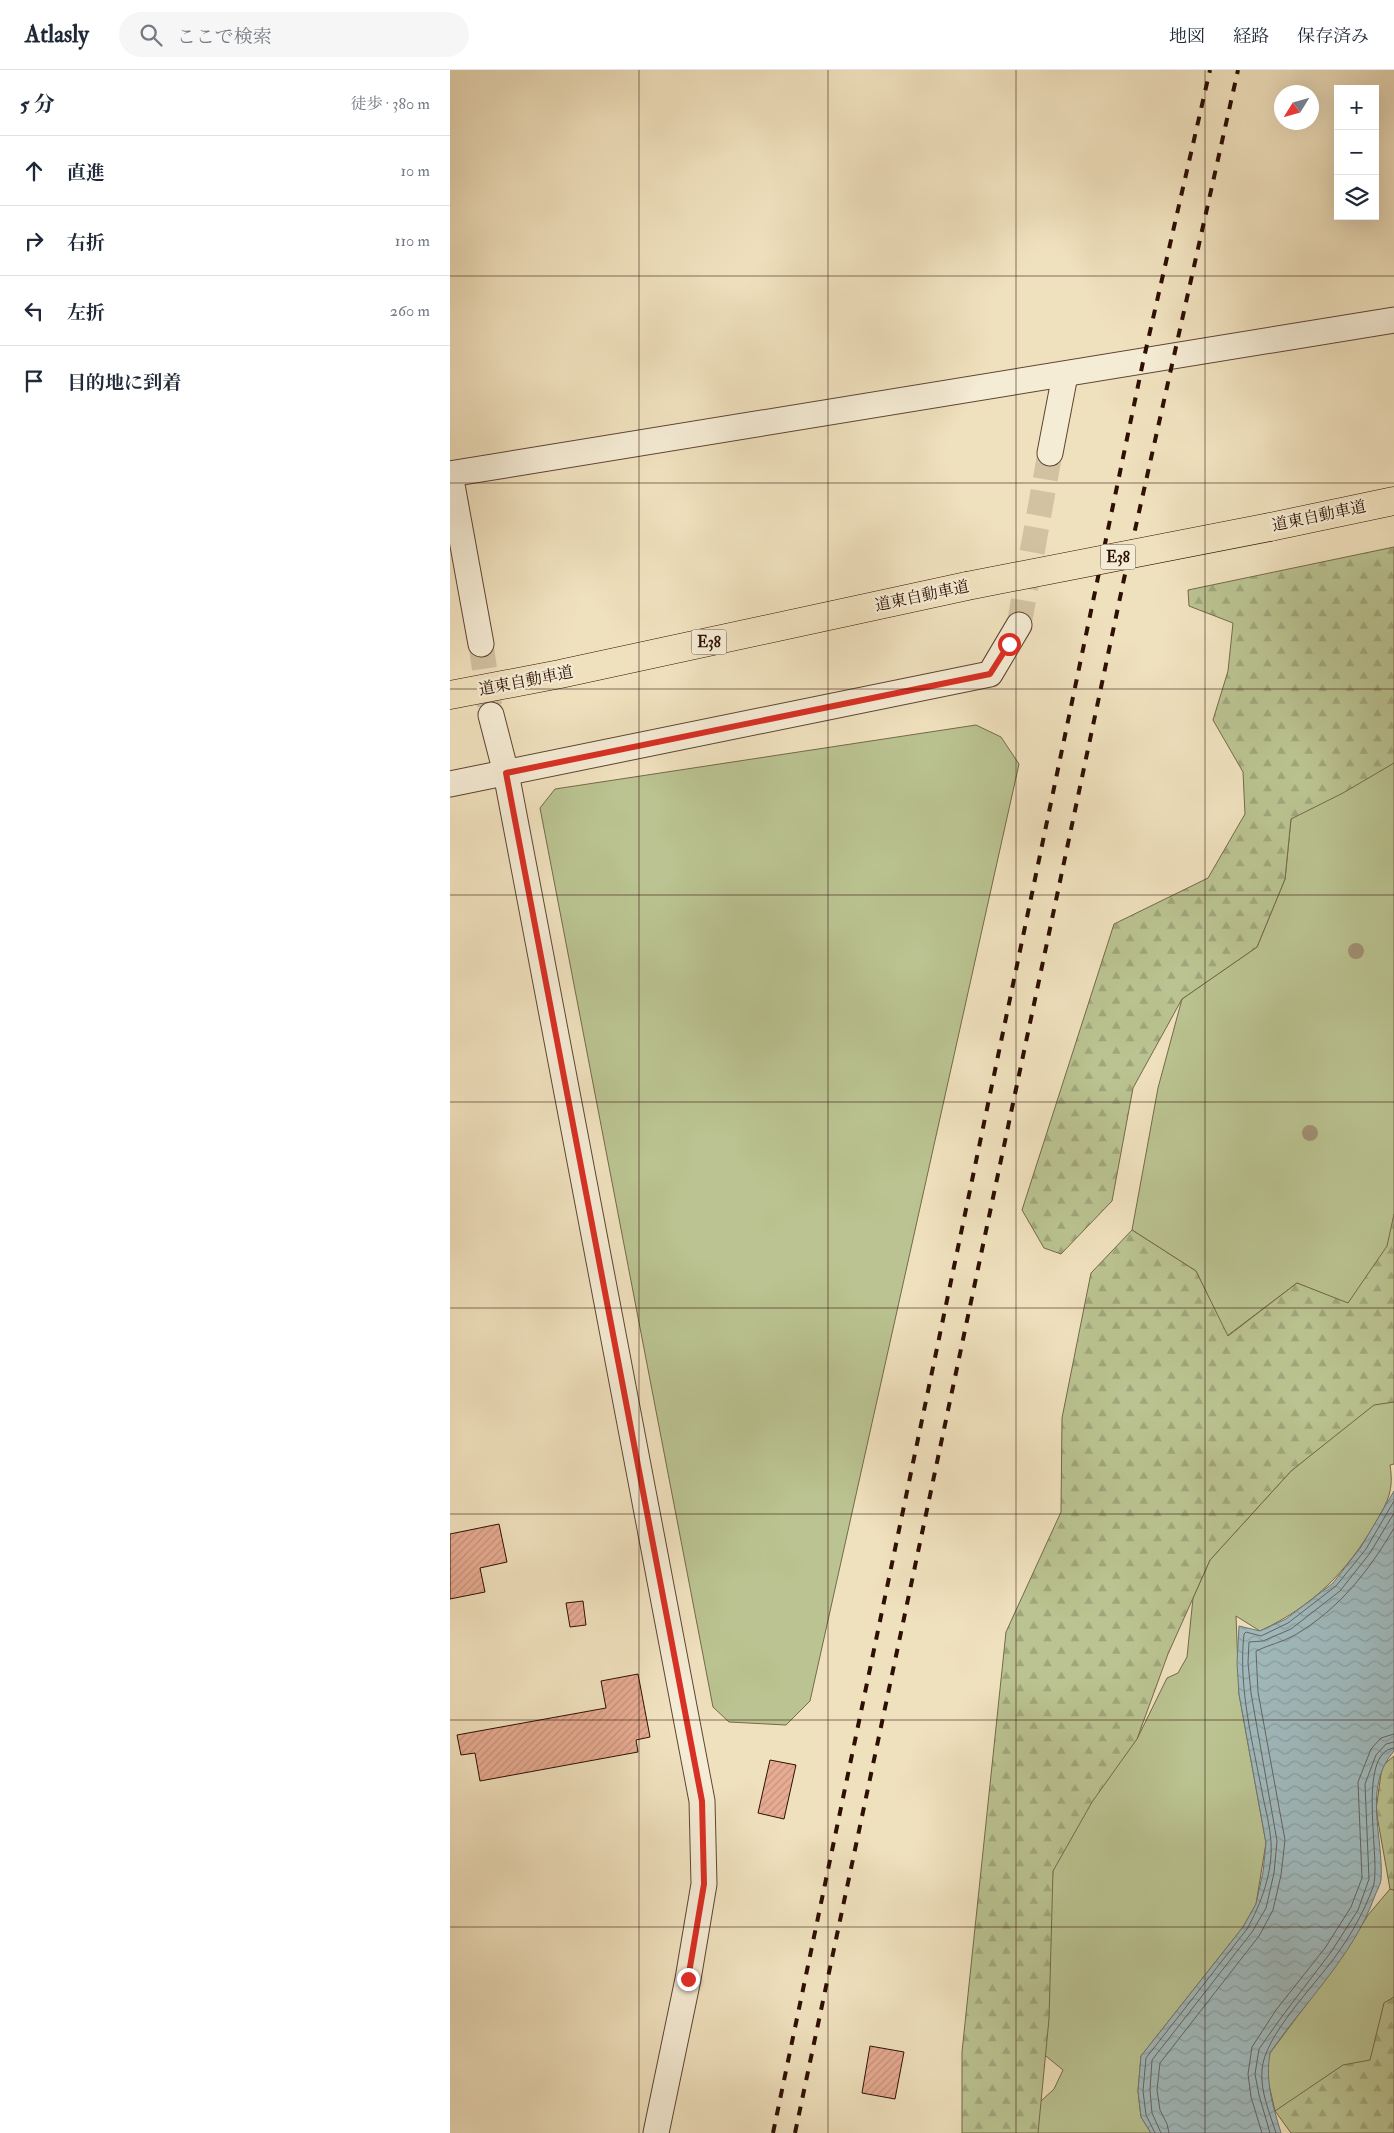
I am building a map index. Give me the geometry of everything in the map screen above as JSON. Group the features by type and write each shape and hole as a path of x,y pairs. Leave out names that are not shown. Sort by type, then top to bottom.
{"highway":[{"name":"道東自動車道","path":"450,695 570,672 967,586 1270,527 1394,500"}],"street":[{"path":"481,644 450,474 1065,375 1143,362 1176,354 1394,320"},
{"path":"1050,453 1065,375"},
{"path":"450,784 990,674 1019,625"},
{"path":"491,715 506,773 702,1801 704,1884 688,1979 656,2133"}],"green space":[{"path":"1394,547 1394,763 1343,793 1291,819 1285,879 1257,947 1182,999 1133,1088 1112,1201 1061,1254 1044,1248 1022,1210 1114,924 1208,878 1245,814 1243,772 1213,720 1228,671 1233,623 1189,606 1188,590"},
{"path":"976,725 1001,737 1019,764 810,1701 786,1725 729,1722 713,1707 540,808 555,789"},
{"path":"1394,745 1394,1255 1359,1308 1297,1283 1227,1336 1196,1271 1132,1230 1158,1088 1182,999 1257,947 1285,879 1291,819"},
{"path":"1394,1214 1394,1402 1374,1405 1291,1471 1210,1560 1168,1654 1137,1739 1092,1802 1053,1871 1049,2019 1038,2133 962,2133 962,2052 1006,1632 1061,1512 1062,1418 1091,1273 1132,1230 1196,1271 1228,1336 1297,1283 1348,1303 1387,1246"},
{"path":"1394,1402 1394,1464 1390,1465 1391,1482 1389,1495 1376,1522 1353,1557 1341,1572 1312,1599 1260,1631 1236,1616 1239,1694 1266,1843 1256,1904 1243,1927 1141,2056 1138,2091 1141,2117 1151,2133 1028,2133 1027,2114 1054,2089 1063,2070 1036,2048 1053,1871 1075,1804 1137,1739 1167,1678 1178,1673 1187,1657 1193,1598 1210,1560 1291,1471 1374,1404"},
{"path":"1394,1756 1394,1890 1390,1889 1376,1810 1382,1766"},
{"path":"1390,1889 1394,1890 1394,2034 1386,2059 1275,2111 1266,2072 1270,2053 1341,1958 1368,1915"},
{"path":"1394,1997 1394,2133 1291,2133 1275,2111 1343,2065 1370,2060 1384,2003"}],"water":[{"path":"1394,1491 1394,1751 1384,1765 1379,1780 1377,1796 1381,1864 1380,1884 1354,1940 1270,2053 1269,2084 1281,2133 1151,2133 1141,2117 1138,2091 1141,2056 1243,1927 1256,1904 1263,1872 1266,1843 1239,1694 1237,1663 1239,1626 1260,1631 1286,1619 1333,1583 1361,1547"}],"building":[{"path":"499,1524 507,1562 480,1568 485,1592 450,1599 450,1534"},
{"path":"583,1601 586,1625 570,1627 566,1603"},
{"path":"638,1674 650,1737 636,1740 638,1752 480,1781 475,1753 461,1755 457,1735 606,1708 601,1681"},
{"path":"770,1760 796,1765 784,1819 758,1813"},
{"path":"870,2046 904,2052 895,2099 862,2093"}],"tunnel":[{"path":"1019,625 1050,453"},
{"path":"481,644 491,715"}],"railway":[{"path":"773,2133 1143,362 1210,70"},
{"path":"795,2133 1124,579 1238,70"}],"route":[{"path":"688,1979 704,1884 702,1801 506,773 990,674 1009,644"}]}
